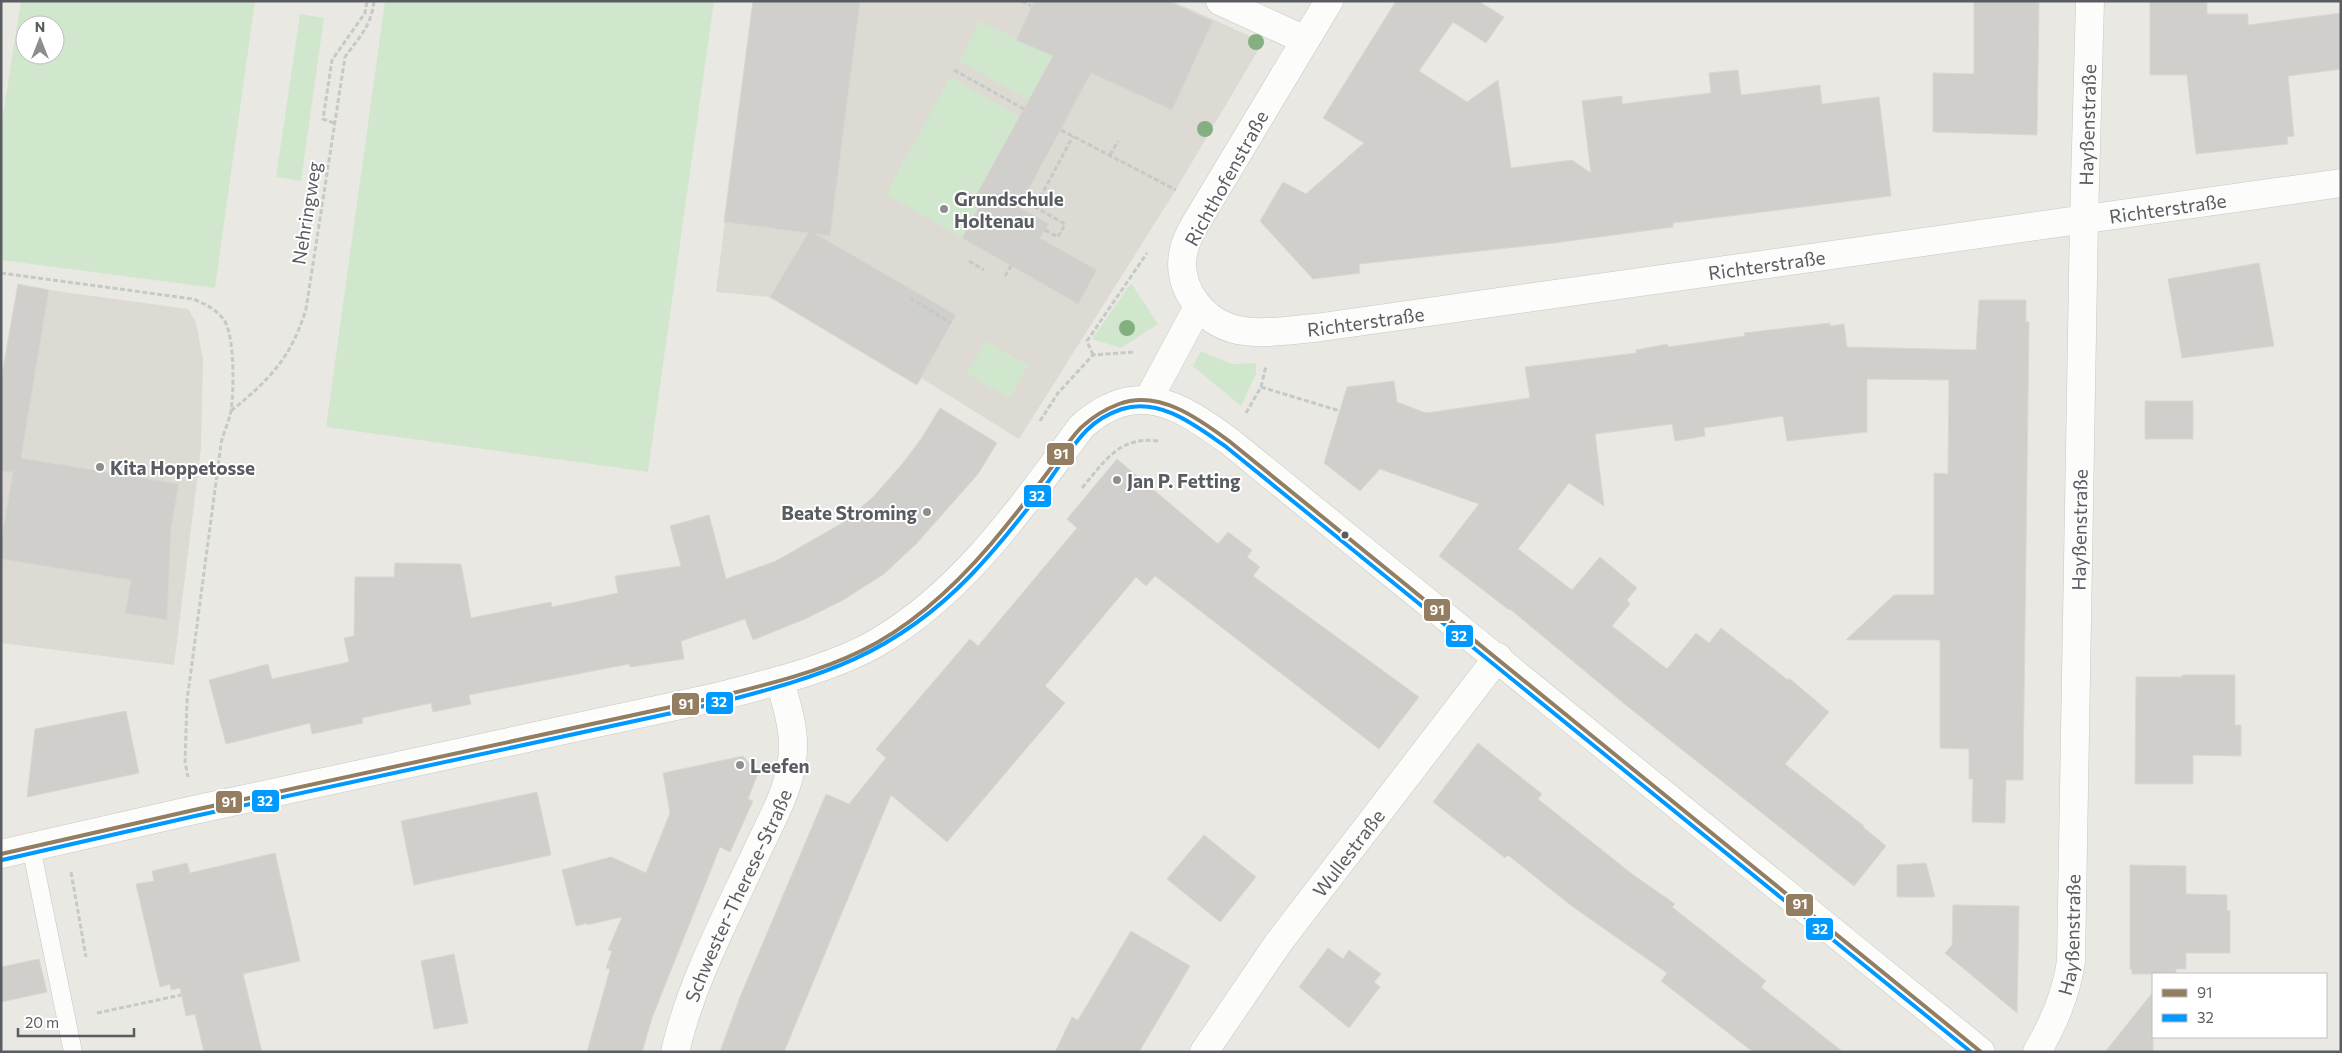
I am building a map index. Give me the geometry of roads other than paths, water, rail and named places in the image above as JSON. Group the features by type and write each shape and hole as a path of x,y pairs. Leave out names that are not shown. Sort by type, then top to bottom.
{"street":[{"path":"1220,1 1306,40"},
{"name":"Richthofenstraße","path":"1198,307 1189,294 1184,274 1183,255 1189,236 1329,1"},
{"name":"Hayßenstraße","path":"2037,1052 2057,1016 2068,985 2071,961 2084,220 2090,1"},
{"name":"Richterstraße","path":"1198,307 1217,321 1237,330 1264,332 1314,328 2341,184"},
{"path":"1148,400 1198,307"},
{"path":"1,854 194,810 717,697 780,680 841,658 877,643 911,620 966,572 1000,535 1082,426 1094,416 1118,402 1148,400 1178,408 1200,419 1229,441 1498,657 1981,1052"},
{"name":"Wullestraße","path":"1204,1052 1285,935 1498,657"},
{"name":"Schwester-Therese-Straße","path":"675,1052 682,1023 709,956 788,782 793,744 791,722 780,680"}],"lane":[{"path":"31,848 73,1052"}],"place":[{"name":"Grundschule Holtenau","path":"944,209"},
{"name":"Kita Hoppetosse","path":"100,467"},
{"name":"Jan P. Fetting","path":"1117,480"},
{"name":"Beate Stroming","path":"927,512"},
{"name":"Leefen","path":"740,765"}]}
